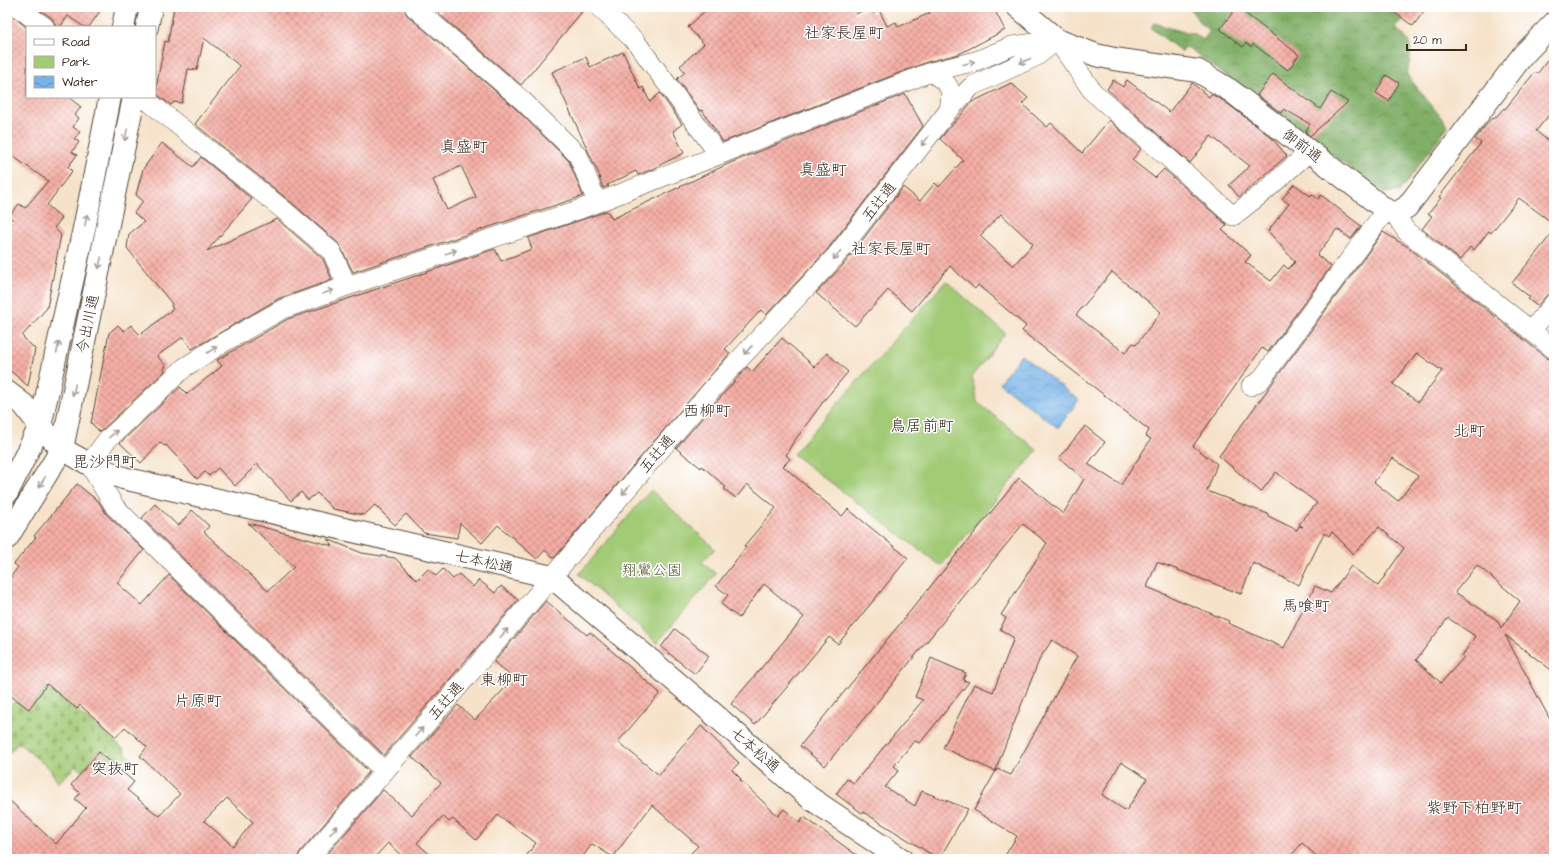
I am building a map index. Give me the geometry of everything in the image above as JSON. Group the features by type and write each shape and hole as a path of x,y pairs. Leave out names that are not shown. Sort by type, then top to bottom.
{"street":[{"path":"17,7 44,26"},
{"path":"123,26 127,7"},
{"path":"148,26 151,7"},
{"path":"414,7 522,100 578,155 597,202"},
{"path":"598,7 636,42 719,155"},
{"name":"御前通","path":"1018,7 1057,40 1114,60 1198,71 1231,92 1390,212 1406,231 1554,349"},
{"path":"1251,386 1260,382 1390,212 1406,207 1523,55 1554,23"},
{"path":"384,771 115,507 89,464 106,441 185,367 226,341 283,309 347,286 581,209 931,72 976,61 1012,46 1057,40 1092,92 1233,216 1265,191 1309,152"},
{"name":"五辻通","path":"308,859 720,380 835,257 949,110 972,86 1037,56 1057,40"},
{"path":"931,72 948,84 952,94 949,110"},
{"name":"今出川通","path":"7,493 40,426 85,224 110,98"},
{"name":"今出川通","path":"7,538 62,449 134,98"},
{"path":"144,98 286,212 332,252 347,286"},
{"path":"1531,331 1554,303"},
{"name":"七本松通","path":"7,392 24,405 40,426 62,449 89,464 123,478 552,577 701,703 810,798 901,859"}],"green space":[{"path":"1194,7 1380,7 1384,10 1387,9 1402,19 1395,28 1402,33 1409,43 1410,54 1407,75 1448,126 1400,191 1384,193 1187,47 1182,52 1151,28 1154,23 1187,33 1194,33 1203,40 1210,31 1200,23 1191,10"},
{"path":"946,281 1005,333 972,376 977,402 1037,450 941,566 793,454"},
{"name":"翔鸞公園","path":"651,490 715,549 702,562 716,574 657,643 579,574"},
{"path":"46,686 125,750 124,752 132,759 123,770 99,750 82,771 76,766 58,783 49,768 18,743 7,756 7,711 15,700 29,711"}],"water":[{"path":"1021,355 1079,400 1058,428 999,383"}],"building":[{"path":"36,7 103,7 90,26 83,26 68,16 61,26 56,26 52,18"},
{"path":"174,7 403,7 407,15 515,108 569,161 583,196 353,272 339,244 293,204 195,124 240,66 204,38 197,70 188,69 182,103 174,102 171,105 156,94 165,41 168,42","holes":["461,166 476,197 447,210 433,180"]},
{"path":"443,7 586,7 521,85 438,13"},
{"path":"709,7 851,7 856,14 870,7 873,13 879,10 887,26 896,22 898,27 930,13 926,7 993,7 1005,30 959,54 927,62 723,142 702,110 700,111 677,79 685,72 680,66 704,44 688,27"},
{"path":"1237,7 1299,55 1288,70 1253,44 1251,47 1246,43 1243,47 1220,29"},
{"path":"1387,7 1427,7 1413,26"},
{"path":"7,11 26,27 26,98 69,98 81,107 75,115 79,118 73,127 80,132 74,139 79,142 72,152 77,155 68,167 72,171 47,205 62,218 54,228 61,235 47,308 22,336 35,349 28,386 7,368 7,229 14,221 9,216 19,204 25,208 48,181 7,152"},
{"path":"623,52 640,89 643,87 650,102 660,93 682,124 673,131 684,153 638,175 636,171 603,188 599,177 601,179 552,72 586,57 590,67"},
{"path":"1554,52 1554,109 1536,131 1554,146 1554,224 1519,198 1491,233 1489,231 1474,250 1470,247 1460,260 1422,229 1432,216 1428,214 1441,198 1439,197 1481,143 1475,139 1492,118 1494,119 1504,108 1505,109 1535,72 1537,74"},
{"path":"1273,74 1320,109 1331,92 1348,102 1310,136 1305,132 1310,124 1284,109 1281,113 1257,95"},
{"path":"1386,75 1399,83 1389,101 1376,93"},
{"path":"1113,80 1123,87 1127,80 1169,112 1192,83 1209,97 1211,94 1224,101 1271,137 1287,156 1239,197 1229,185 1250,166 1211,136 1190,163 1107,89"},
{"path":"1011,83 1028,98 1022,104 1047,127 1051,123 1082,153 1109,120 1141,149 1132,160 1155,178 1164,169 1227,225 1222,230 1251,255 1245,262 1271,281 1284,265 1288,269 1295,262 1268,231 1289,204 1282,199 1294,184 1310,196 1312,194 1318,199 1321,195 1361,226 1351,239 1337,229 1317,255 1331,266 1268,352 1262,348 1193,446 1217,464 1207,491 1268,514 1268,516 1297,530 1299,526 1303,527 1299,524 1317,503 1276,472 1261,492 1219,456 1383,232 1408,247 1547,358 1554,360 1554,672 1505,635 1554,727 1554,859 1320,859 1302,843 1288,859 1003,859 1017,836 974,810 997,769 1011,775 1077,656 1052,640 1040,658 995,771 943,748 974,684 993,692 1014,638 1000,629 1006,618 1001,615 1047,543 1023,524 825,766 800,746 1019,478 1063,514 1084,479 1059,458 1085,426 1105,442 1088,464 1121,485 1151,439 1146,436 1149,430 1022,331 1026,326 978,285 975,289 950,266 912,311 888,290 855,326 816,293 844,264 903,187 920,201 935,183 939,187 963,160 940,139 972,102","holes":["1001,214 1033,244 1013,266 980,236","1112,272 1161,312 1136,345 1133,343 1125,353 1076,315","1417,353 1442,371 1418,402 1393,384","1393,458 1418,476 1398,501 1374,482","1379,527 1404,548 1378,586 1351,566 1331,593 1315,586 1284,648 1228,623 1229,621 1147,587 1157,562 1241,594 1253,563 1299,585 1324,533 1329,536 1332,532 1354,554","1477,565 1520,601 1501,628 1497,620 1455,592","1448,618 1475,636 1462,656 1464,657 1441,683 1416,660","1121,762 1147,779 1126,811 1102,795"]},
{"path":"905,94 923,126 827,250 766,315 761,310 725,349 730,353 554,558 545,550 537,559 498,525 482,543 460,523 457,538 424,533 406,514 395,525 375,505 364,515 333,509 317,493 308,500 301,492 291,501 257,464 235,486 218,468 209,476 205,472 197,479 166,445 164,446 160,442 141,463 120,443 180,387 187,394 222,366 217,360 288,319 495,249 501,261 532,249 528,238 607,211 612,219 730,163"},
{"path":"162,143 193,167 201,157 252,199 207,251 277,219 323,259 332,280 278,299 192,349 183,337 157,356 166,366 164,369 165,371 100,432 91,423 109,333 118,325 124,331 131,325 140,335 173,309 171,306 172,304 127,248 129,234 144,222 134,213 143,201 136,195 143,169"},
{"path":"1554,231 1554,292 1546,296 1537,306 1528,299 1530,297 1512,283"},
{"path":"782,338 815,367 827,353 848,372 826,398 792,444 786,455 790,459 783,466 842,516 848,509 908,558 838,644 829,637 755,725 731,704 804,617 764,584 739,618 721,604 728,595 716,586 746,547 744,546 776,508 747,484 736,498 724,489 726,487 702,466 701,468 676,448 747,367 752,372"},
{"path":"77,484 99,502 107,515 144,550 117,583 142,605 169,575 369,772 300,852 297,859 7,859 7,798 56,844 86,808 75,799 80,793 71,785 99,752 134,782 127,790 159,816 180,794 140,756 147,747 125,727 116,737 80,705 77,709 47,684 29,709 7,693 7,582 18,567 14,564 36,537 34,536","holes":["227,798 253,822 233,846 204,821"]},
{"path":"155,504 178,526 192,510 209,526 204,532 268,591 294,567 248,523 333,546 327,539 362,553 395,558 417,580 428,569 436,576 443,569 453,579 459,574 473,587 479,580 495,593 501,586 518,600 384,755 142,518"},
{"path":"546,601 587,635 590,632 660,693 618,742 659,775 701,726 739,763 732,770 741,779 740,780 778,816 784,809 800,823 804,817 862,859 685,859 698,846 652,805 613,857 592,844 581,859 524,859 536,843 498,815 476,840 453,819 449,822 443,816 417,843 435,859 405,859 388,843 373,859 323,859 383,790 412,815 441,783 412,757 458,705 475,720 505,688 511,679 508,677 509,675 494,662"},
{"path":"675,629 709,656 695,674 661,647"},
{"path":"931,658 966,673 963,680 969,682 920,743 914,741 894,766 899,770 885,787 915,806 922,791 968,809 939,859 863,812 862,813 836,794 847,779 854,783 923,700 915,697"}],"district":[{"name":"社家長屋町","path":"844,33"},
{"name":"真盛町","path":"464,147"},
{"name":"真盛町","path":"823,170"},
{"name":"社家長屋町","path":"891,249"},
{"name":"西柳町","path":"707,411"},
{"name":"鳥居前町","path":"922,426"},
{"name":"北町","path":"1469,431"},
{"name":"毘沙門町","path":"105,462"},
{"name":"馬喰町","path":"1306,606"},
{"name":"東柳町","path":"504,680"},
{"name":"片原町","path":"198,701"},
{"name":"突抜町","path":"115,769"},
{"name":"紫野下柏野町","path":"1474,808"}]}
